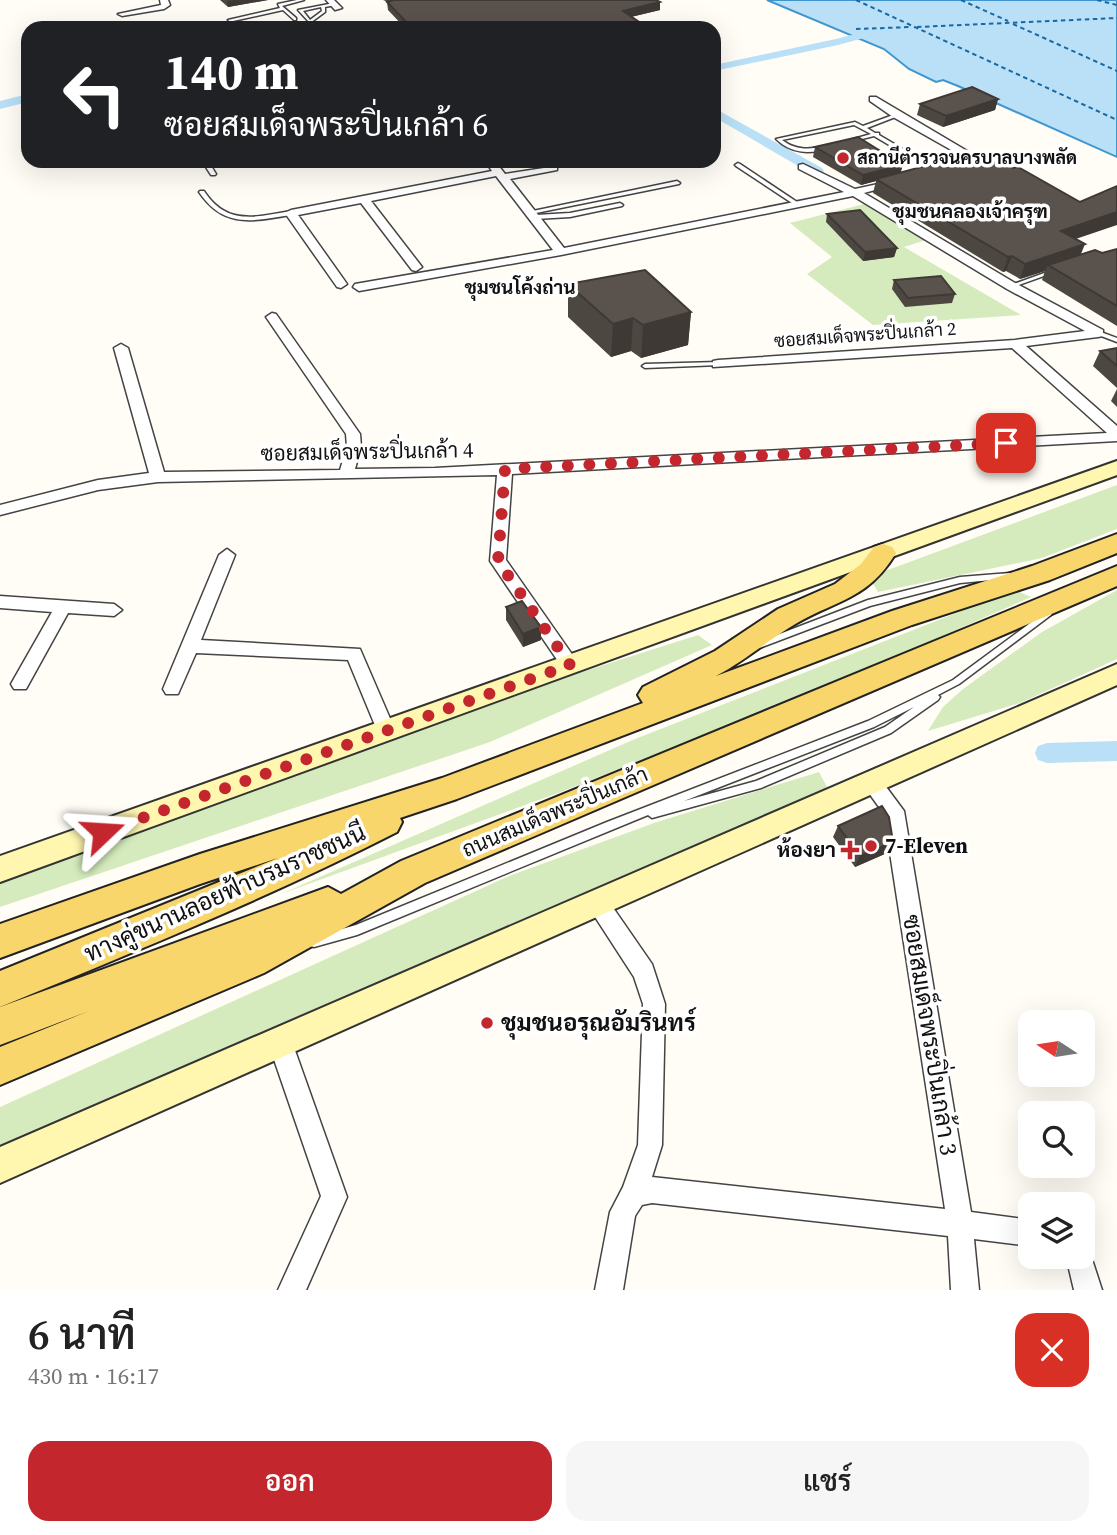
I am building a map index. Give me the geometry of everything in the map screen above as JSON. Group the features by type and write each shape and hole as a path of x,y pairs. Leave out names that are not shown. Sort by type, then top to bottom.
{"main road":[{"path":"0,869 1117,468"},
{"path":"0,941 200,869 446,790 902,618 1041,573 1117,543"},
{"path":"568,742 725,659 788,616 852,586 870,571 883,553"},
{"name":"ถนนสมเด็จพระปิ่นเกล้า","path":"0,1066 251,961 413,872 1117,575"},
{"path":"0,1165 1117,674"},
{"name":"ทางคู่ขนานลอยฟ้าบรมราชชนนี","path":"0,989 229,896 344,844 446,790"},
{"name":"ทางคู่ขนานลอยฟ้าบรมราชชนนี","path":"0,1026 413,872"}],"street":[{"path":"122,14 163,7 166,5 164,0"},
{"path":"873,99 896,115 979,161 923,174"},
{"path":"803,167 871,201 1011,286 1098,333"},
{"path":"497,168 561,252"},
{"path":"341,284 291,213 503,174 553,168"},
{"path":"359,287 561,252 853,193 910,178"},
{"path":"363,200 416,267"},
{"path":"272,317 353,435 354,447 346,474"},
{"name":"ซอยสมเด็จพระปิ่นเกล้า 2","path":"718,364 1015,344 1098,333"},
{"path":"1015,344 1117,436"},
{"path":"121,348 158,477"},
{"name":"ซอยสมเด็จพระปิ่นเกล้า 4","path":"0,510 124,479 505,469 1117,436"},
{"path":"505,469 498,561 570,665"},
{"path":"172,689 228,555"},
{"path":"0,602 114,610"},
{"path":"20,684 63,607"},
{"path":"190,646 354,654 386,730"},
{"name":"ซอยสมเด็จพระปิ่นเกล้า 3","path":"871,782 894,811 960,1224 965,1290"},
{"path":"597,903 644,972 654,1004 650,1145 634,1194 623,1212 609,1290"},
{"path":"280,1042 334,1196 292,1290"},
{"path":"634,1194 652,1191 1018,1231"},
{"path":"1082,1269 1088,1290"}],"lane":[{"path":"295,19 278,5 302,0"},
{"path":"367,0 379,0"},
{"path":"309,21 300,10 331,4"},
{"path":"311,21 331,4"},
{"path":"231,21 282,9"},
{"path":"865,127 896,115"},
{"path":"831,146 802,151 778,139 847,122 865,127 947,168"},
{"path":"843,143 877,134"},
{"path":"738,165 797,204"},
{"path":"209,168 213,174"},
{"path":"533,215 677,183"},
{"path":"202,192 216,212 233,218 291,213"},
{"path":"533,215 570,215 620,205"},
{"path":"1011,286 1058,271"},
{"path":"1098,333 1117,340"},
{"path":"645,366 718,364"},
{"path":"725,659 868,603 960,580 1041,573"},
{"path":"611,825 758,785 888,730 1078,591"},
{"path":"251,961 356,930 611,825 871,723 956,682"}],"green space":[{"path":"864,204 929,239 904,247 1021,315 873,325 807,274 832,257 790,223"},
{"path":"1117,485 1117,529 1042,558 878,592 869,577"},
{"path":"1015,590 1031,597 821,689 558,793 281,894 635,739"},
{"path":"1117,590 1117,659 1020,703 928,731 943,707 963,689 1042,632"},
{"path":"698,635 712,645 490,742 0,907 0,882 516,693"},
{"path":"819,772 827,787 814,796 0,1148 0,1107 509,876 657,822"}],"water":[{"path":"767,0 1117,0 1117,157 958,86 943,80 936,82 909,69 884,49"}],"building":[{"path":"387,2 660,2 623,11 638,21 405,21"},
{"path":"972,87 998,99 946,116 920,104"},
{"path":"858,137 903,165 863,175 815,147"},
{"path":"981,151 1013,168 1018,167 1080,202 1117,186 1117,212 1061,231 1085,244 1025,264 1012,256 1008,257 876,179"},
{"path":"860,210 897,248 865,252 827,214"},
{"path":"1117,249 1117,306 1048,265 1095,250 1102,253"},
{"path":"645,270 691,312 643,325 633,318 613,324 568,284"},
{"path":"941,276 955,294 908,298 894,280"},
{"path":"1117,348 1117,366 1100,351"},
{"path":"522,601 541,627 523,634 506,607"},
{"path":"882,806 889,817 893,842 860,856 838,826"}],"waterway":[{"path":"721,67 838,42 885,29"},
{"path":"0,105 21,100"},
{"path":"721,116 817,171"},
{"path":"1047,753 1117,751"}],"ferry route":[{"path":"856,0 1117,120"},
{"path":"961,0 1008,21"},
{"path":"1097,0 1117,5"},
{"path":"917,27 1117,18"},
{"path":"1013,24 1117,71"},
{"path":"856,29 911,27"}],"place":[{"name":"สถานีตำรวจนครบาลบางพลัด","path":"843,158"},
{"name":"7-Eleven","path":"871,846"},
{"name":"ห้องยา","path":"850,850"},
{"name":"ชุมชนอรุณอัมรินทร์","path":"487,1023"}],"district":[{"name":"ชุมชนคลองเจ้าครุฑ","path":"970,211"},
{"name":"ชุมชนโค้งถ่าน","path":"520,287"}],"route":[{"path":"103,832 570,665 498,561 505,469 1006,443"}]}
